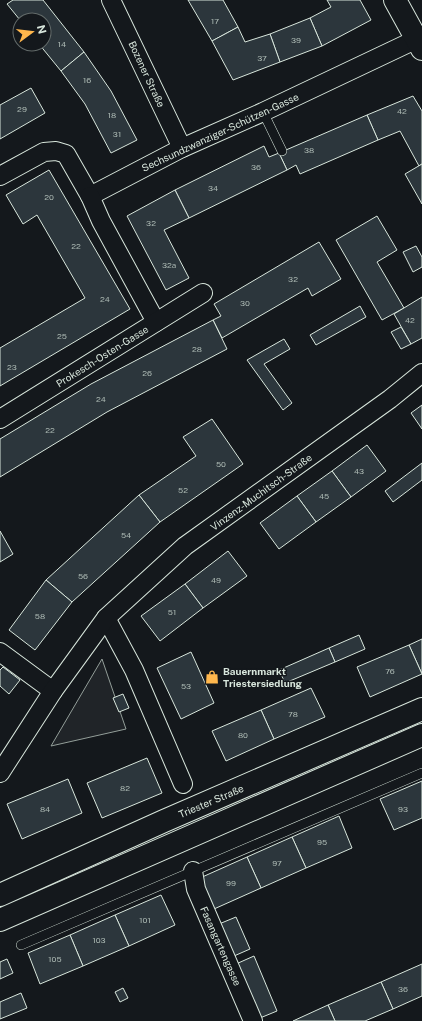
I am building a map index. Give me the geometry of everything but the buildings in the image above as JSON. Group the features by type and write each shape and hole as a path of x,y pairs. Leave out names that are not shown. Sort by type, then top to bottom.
{"main road":[{"path":"395,0 419,44"},
{"name":"Triester Straße","path":"0,895 422,709"},
{"path":"0,920 422,735"}],"street":[{"name":"Bozener Straße","path":"111,0 182,148"},
{"name":"Sechsundzwanziger-Schützen-Gasse","path":"90,196 182,148 419,44"},
{"path":"0,176 44,152 56,151 66,154 90,196 101,220 156,322"},
{"name":"Prokesch-Osten-Gasse","path":"0,419 204,293"},
{"name":"Vinzenz-Muchitsch-Straße","path":"0,773 53,691 106,618 185,546 390,399 422,373"},
{"path":"106,618 134,670 183,784"},
{"path":"0,652 53,691"},
{"name":"Fasangartengasse","path":"193,870 196,889 253,1021"}],"lane":[{"path":"263,112 282,151"},
{"path":"21,945 422,772"}],"shaded area":[{"path":"102,659 126,729 51,746"}],"place":[{"name":"Bauernmarkt Triestersiedlung","path":"212,677"}]}
